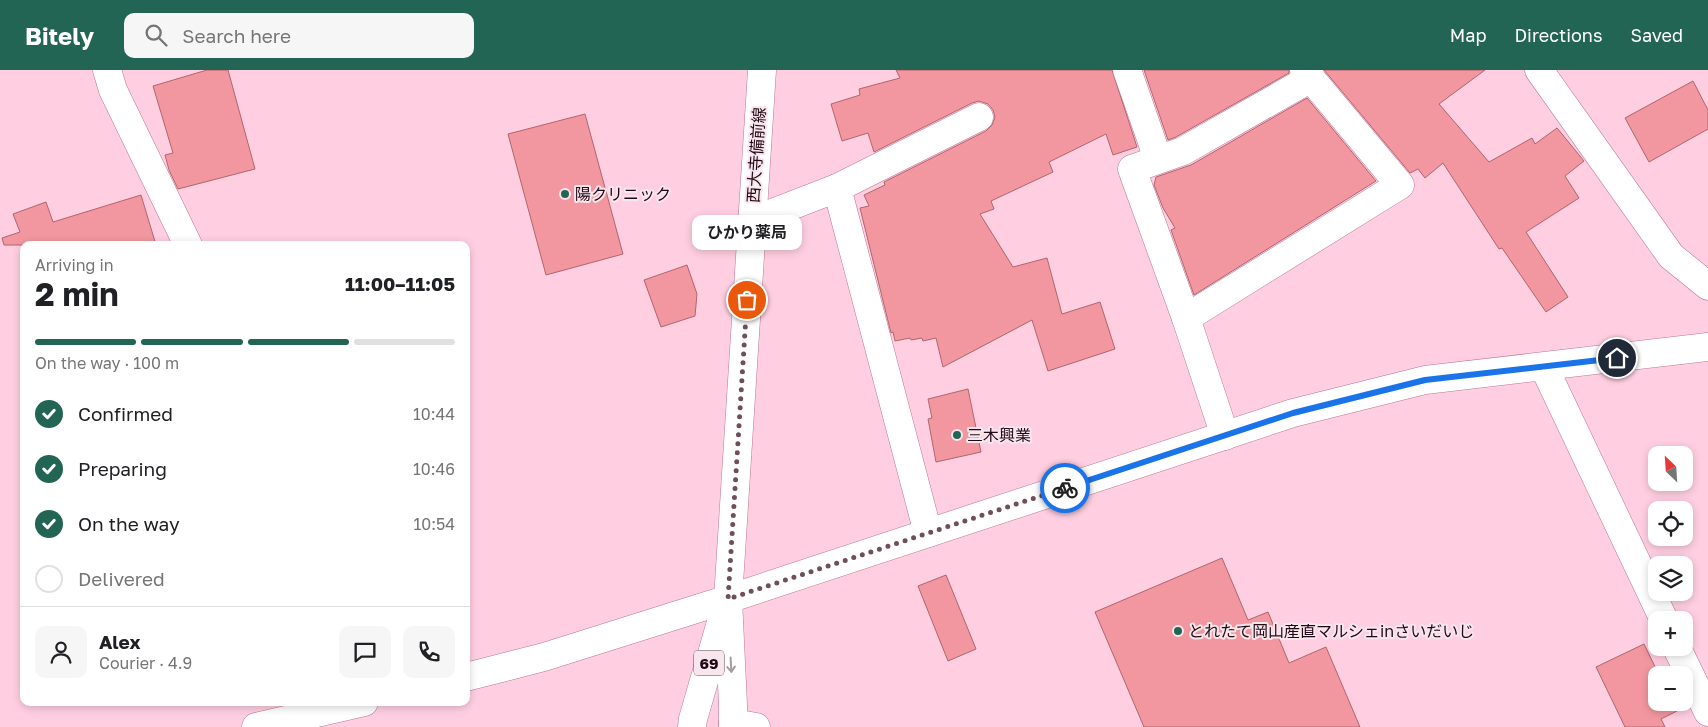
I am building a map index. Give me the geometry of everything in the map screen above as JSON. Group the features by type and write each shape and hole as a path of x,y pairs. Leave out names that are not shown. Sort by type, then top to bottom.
{"street":[{"path":"107,70 113,90 186,241"},
{"name":"西大寺備前線","path":"740,726 734,705 728,599 762,70"},
{"path":"1127,70 1158,159"},
{"path":"1540,70 1671,256 1708,286"},
{"path":"1186,318 1400,185 1307,74 1183,151 1132,169 1186,318 1225,436"},
{"path":"752,221 837,188 979,117"},
{"path":"837,188 928,533"},
{"path":"470,676 544,657 728,599 1293,413 1425,380 1708,347"},
{"path":"1544,367 1660,611"},
{"name":"西大寺備前線","path":"692,727 692,719 728,599"},
{"path":"1681,656 1708,712"},
{"path":"256,727 315,708 331,706"}],"building":[{"path":"207,70 228,70 255,169 178,189 169,170 165,155 173,153 153,86"},
{"path":"896,70 1112,70 1137,147 1113,155 1106,134 1049,162 1053,172 991,201 994,209 980,214 1013,267 1047,258 1062,314 1100,302 1115,349 1048,371 1032,320 943,367 936,338 923,341 922,338 911,340 910,338 895,341 893,332 891,333 860,208 869,206 864,195 885,185 884,182 986,131 992,125 995,117 993,110 988,104 979,101 874,152 868,133 842,141 831,104 860,95 859,89 900,78"},
{"path":"1144,70 1289,70 1289,73 1168,140"},
{"path":"1324,70 1485,70 1439,104 1489,162 1532,138 1535,144 1557,128 1584,161 1565,176 1579,198 1526,232 1568,297 1546,312 1502,248 1499,249 1443,163 1425,178 1418,169 1410,173"},
{"path":"1693,81 1708,110 1708,129 1649,162 1625,118"},
{"path":"1307,98 1376,181 1194,295 1171,230 1175,228 1163,208 1154,185 1156,177 1191,165"},
{"name":"陽クリニック","path":"585,114 623,254 546,275 508,134"},
{"path":"141,195 155,241 20,241 20,245 4,245 2,238 20,232 13,214 46,202 53,222"},
{"path":"687,265 697,294 695,316 661,327 644,280"},
{"name":"三木興業","path":"968,389 981,452 936,462 928,419 932,418 928,399"},
{"path":"1222,558 1248,620 1268,612 1289,663 1326,647 1360,727 1144,727 1095,612"},
{"path":"946,575 976,649 948,661 918,586"},
{"path":"1644,644 1648,656 1650,656 1655,666 1648,666 1648,711 1677,711 1661,719 1665,727 1625,727 1596,667"}],"way so far":[{"path":"747,300 728,599 1065,488"}],"place":[{"name":"陽クリニック","path":"565,194"},
{"name":"ひかり薬局","path":"747,300"},
{"name":"三木興業","path":"957,435"},
{"name":"とれたて岡山産直マルシェinさいだいじ","path":"1178,631"}],"route":[{"path":"1065,488 1293,413 1425,380 1617,358"}]}
